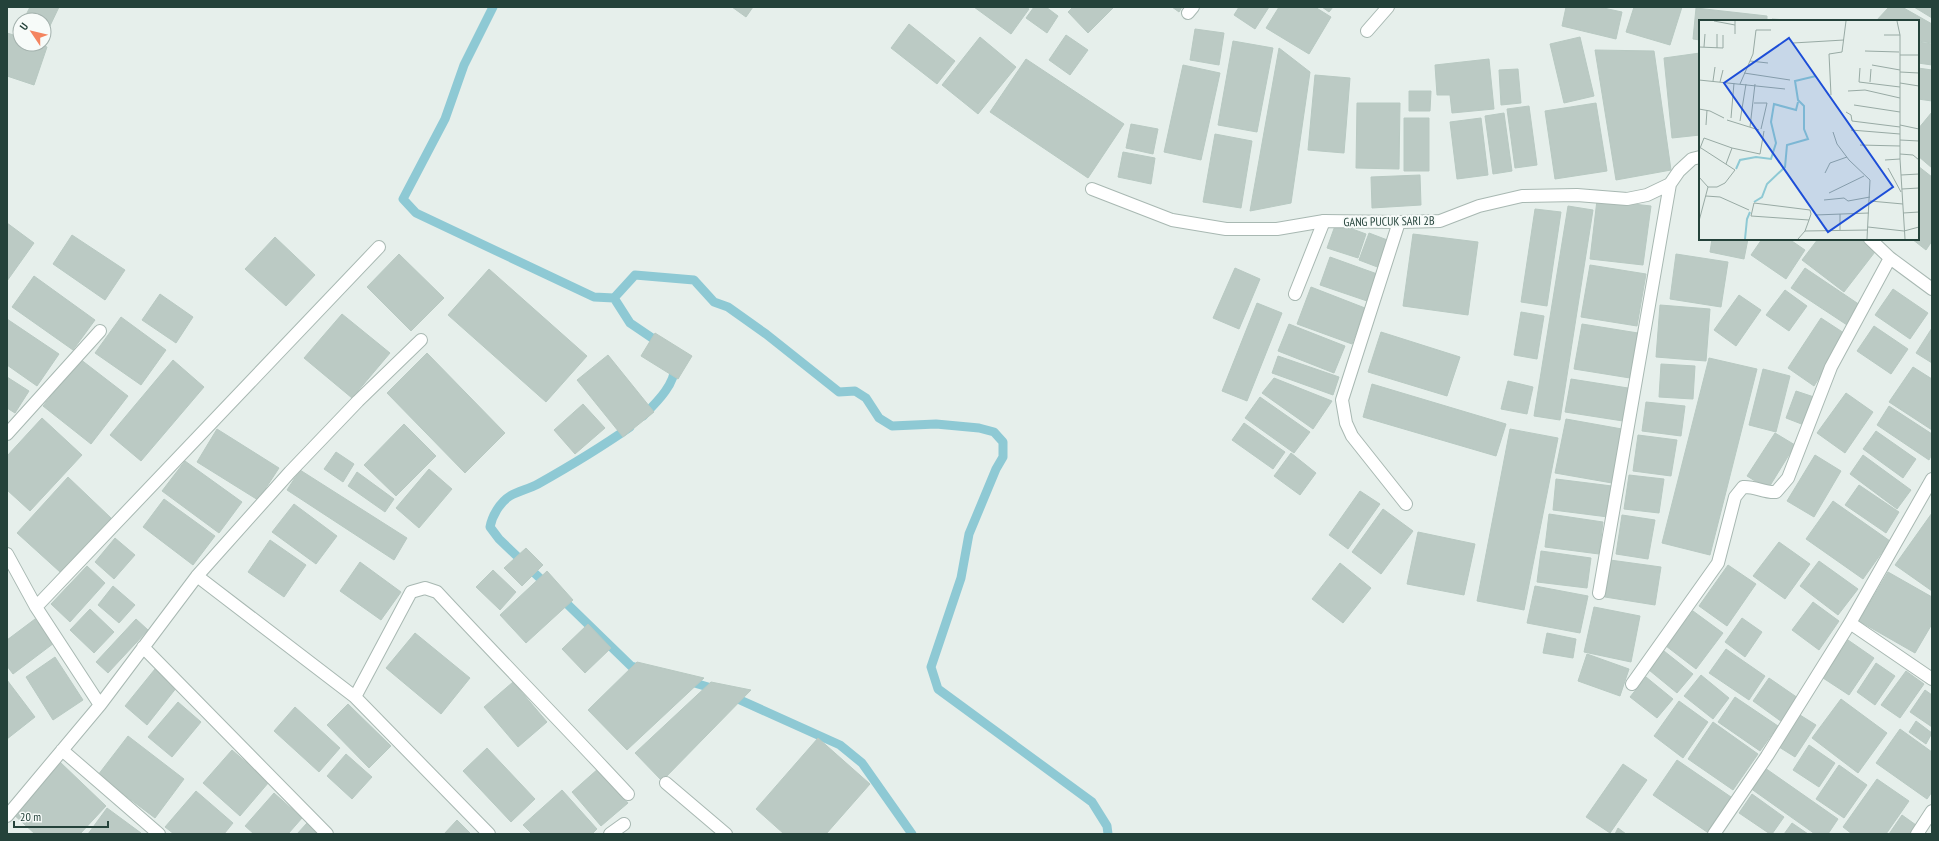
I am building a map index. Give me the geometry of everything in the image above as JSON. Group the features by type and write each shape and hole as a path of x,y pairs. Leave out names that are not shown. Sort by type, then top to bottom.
{"street":[{"path":"1366,31 1388,7"},
{"name":"GANG PUCUK SARI 2B","path":"1092,189 1172,220 1226,229 1277,229 1324,221 1440,221 1479,206 1522,196 1577,195 1627,198 1647,195 1670,184 1679,171 1692,159 1699,157"},
{"path":"1599,593 1670,184"},
{"path":"1295,294 1324,221"},
{"path":"1398,222 1342,400 1346,423 1352,436 1406,504"},
{"path":"1871,240 1890,258 1930,285"},
{"path":"36,607 379,247"},
{"path":"1632,684 1718,563 1735,497 1743,487 1751,486 1768,493 1776,492 1788,478 1831,367 1890,258"},
{"path":"7,434 100,331"},
{"path":"7,816 100,704 197,576 290,472 358,401 421,340"},
{"path":"1714,834 1767,756 1850,623 1932,479"},
{"path":"7,554 36,607 100,704"},
{"path":"197,576 355,697 489,834"},
{"path":"355,697 411,592 425,588 437,592 489,648 556,716 628,794"},
{"path":"1850,623 1932,679"},
{"path":"143,647 327,834"},
{"path":"62,750 159,834"},
{"path":"666,783 726,834"},
{"path":"1917,834 1932,811"},
{"path":"610,834 624,824"}],"building":[{"path":"30,7 59,7 52,22 52,12 28,12"},
{"path":"732,7 753,7 746,17"},
{"path":"974,7 1025,7 1029,9 1011,34"},
{"path":"1034,7 1046,7 1058,16 1047,33 1026,18"},
{"path":"1073,7 1114,7 1088,33 1068,12"},
{"path":"1172,7 1182,7 1179,12"},
{"path":"1239,7 1269,7 1255,29 1234,15"},
{"path":"1279,7 1315,7 1331,17 1309,54 1266,28"},
{"path":"1322,7 1333,7 1329,12"},
{"path":"1566,7 1599,7 1622,12 1616,39 1562,26"},
{"path":"1634,7 1682,7 1670,45 1626,32"},
{"path":"1889,7 1902,7 1932,24 1932,43 1919,41 1919,20 1877,20"},
{"path":"1914,7 1932,7 1932,18"},
{"path":"1696,8 1767,16 1767,20 1699,20 1699,40 1693,39"},
{"path":"909,24 955,61 937,84 891,48"},
{"path":"1195,29 1224,33 1219,65 1190,60"},
{"path":"7,33 12,35 12,52 45,52 34,85 7,76"},
{"path":"1066,35 1088,50 1070,75 1049,60"},
{"path":"980,37 1016,67 978,114 942,85"},
{"path":"1580,37 1594,96 1564,103 1550,44"},
{"path":"1233,41 1273,48 1257,132 1218,125"},
{"path":"1919,42 1932,44 1932,65 1919,63"},
{"path":"1279,48 1310,72 1291,203 1250,211"},
{"path":"1595,50 1654,51 1671,170 1616,180"},
{"path":"1699,53 1699,135 1672,138 1664,58"},
{"path":"1026,59 1124,124 1088,178 990,112"},
{"path":"1489,59 1494,109 1452,113 1450,95 1437,95 1435,65"},
{"path":"1183,65 1220,73 1201,160 1164,152"},
{"path":"1919,68 1932,70 1932,101 1919,99"},
{"path":"1518,69 1521,103 1501,105 1499,70"},
{"path":"1315,75 1350,78 1344,153 1308,150"},
{"path":"1409,91 1431,91 1430,111 1409,111"},
{"path":"1357,103 1400,103 1399,169 1356,168"},
{"path":"1596,103 1607,171 1555,179 1545,111"},
{"path":"1529,106 1537,165 1515,168 1507,109"},
{"path":"1932,112 1932,168 1919,157 1919,128"},
{"path":"1504,113 1512,171 1493,174 1485,116"},
{"path":"1404,118 1429,118 1429,171 1404,171"},
{"path":"1481,118 1488,175 1457,179 1450,122"},
{"path":"1131,124 1158,129 1153,154 1126,148"},
{"path":"1215,134 1252,141 1241,208 1203,202"},
{"path":"1123,152 1155,158 1151,184 1118,177"},
{"path":"1919,167 1932,177 1932,241 1926,250 1913,240 1919,240"},
{"path":"1420,175 1421,205 1372,208 1371,177"},
{"path":"1597,200 1651,206 1643,265 1590,259"},
{"path":"1568,206 1593,210 1560,420 1534,416"},
{"path":"1535,209 1561,212 1547,306 1521,302"},
{"path":"7,223 34,243 7,281"},
{"path":"1336,223 1366,234 1358,258 1327,248"},
{"path":"1369,233 1390,241 1380,268 1359,260"},
{"path":"1413,234 1478,242 1468,315 1403,306"},
{"path":"72,235 125,270 105,300 53,264"},
{"path":"275,237 315,275 286,306 245,269"},
{"path":"1712,240 1748,240 1744,259 1710,252"},
{"path":"1761,240 1790,240 1805,250 1786,279 1751,255"},
{"path":"1817,240 1867,240 1878,248 1844,292 1802,260"},
{"path":"399,254 444,298 411,331 367,287"},
{"path":"1676,254 1728,262 1721,307 1670,299"},
{"path":"1330,257 1380,275 1370,302 1320,285"},
{"path":"1590,265 1646,274 1637,326 1581,317"},
{"path":"1235,268 1260,279 1239,329 1213,318"},
{"path":"1805,268 1860,305 1847,325 1791,288"},
{"path":"489,269 587,356 546,402 448,315"},
{"path":"34,276 95,320 73,350 12,307"},
{"path":"1311,287 1365,308 1352,344 1297,324"},
{"path":"1893,289 1928,313 1910,339 1875,315"},
{"path":"1785,290 1807,306 1789,331 1766,315"},
{"path":"160,294 193,317 176,343 142,320"},
{"path":"1739,295 1761,310 1736,346 1714,330"},
{"path":"1257,303 1282,313 1247,401 1222,391"},
{"path":"1660,305 1710,309 1706,361 1656,357"},
{"path":"1521,312 1544,316 1537,359 1514,355"},
{"path":"342,314 390,353 352,398 304,358"},
{"path":"121,317 166,350 141,385 95,353"},
{"path":"1821,318 1847,335 1814,386 1788,368"},
{"path":"7,319 59,354 37,386 7,365"},
{"path":"1289,324 1345,346 1334,373 1278,351"},
{"path":"1582,324 1638,333 1630,378 1574,369"},
{"path":"1874,326 1908,349 1891,374 1857,351"},
{"path":"1932,328 1932,363 1916,353"},
{"path":"1381,332 1460,357 1447,396 1368,372"},
{"path":"655,333 692,356 678,379 641,356"},
{"path":"427,353 505,433 465,473 387,393"},
{"path":"608,355 654,412 623,437 577,380"},
{"path":"1278,356 1339,377 1333,395 1272,373"},
{"path":"1709,358 1757,369 1710,555 1662,543"},
{"path":"80,359 128,396 91,444 43,406"},
{"path":"173,360 204,387 141,461 110,435"},
{"path":"1661,364 1695,366 1693,399 1659,397"},
{"path":"1913,367 1932,379 1932,430 1889,402"},
{"path":"1763,369 1790,376 1776,432 1749,425"},
{"path":"7,377 29,391 15,413 7,408"},
{"path":"1274,378 1332,401 1313,429 1262,393"},
{"path":"1571,379 1628,388 1623,421 1565,412"},
{"path":"1508,381 1533,387 1527,414 1501,409"},
{"path":"1372,384 1506,424 1496,456 1363,417"},
{"path":"1796,391 1814,397 1804,425 1786,418"},
{"path":"1846,393 1873,412 1845,453 1817,433"},
{"path":"1260,397 1310,432 1294,453 1245,418"},
{"path":"1646,402 1685,406 1681,436 1642,431"},
{"path":"583,404 605,428 575,454 554,430"},
{"path":"1889,406 1932,434 1932,454 1929,460 1877,425"},
{"path":"42,418 82,455 30,511 7,490 7,456"},
{"path":"1566,419 1622,429 1612,483 1555,473"},
{"path":"1244,423 1285,452 1273,469 1232,440"},
{"path":"404,424 436,456 396,496 364,465"},
{"path":"217,429 279,468 258,500 197,462"},
{"path":"1510,429 1558,438 1524,610 1477,601"},
{"path":"1876,431 1916,459 1903,478 1863,449"},
{"path":"1775,433 1795,445 1768,489 1747,476"},
{"path":"1638,435 1677,440 1671,476 1633,471"},
{"path":"336,452 354,464 343,482 324,469"},
{"path":"1291,453 1316,473 1300,495 1274,476"},
{"path":"1815,455 1841,471 1814,517 1787,501"},
{"path":"1863,455 1911,490 1897,509 1850,474"},
{"path":"185,461 242,502 219,533 162,491"},
{"path":"429,469 452,489 419,528 396,508"},
{"path":"300,470 407,538 394,560 287,490"},
{"path":"357,472 394,499 385,512 348,486"},
{"path":"1629,475 1664,479 1659,513 1624,509"},
{"path":"68,477 111,518 60,572 17,533"},
{"path":"1556,479 1612,486 1608,517 1553,510"},
{"path":"1859,485 1899,512 1886,533 1845,505"},
{"path":"1360,491 1380,504 1348,549 1329,535"},
{"path":"164,499 215,536 193,565 143,527"},
{"path":"1833,501 1890,541 1863,579 1806,539"},
{"path":"294,504 337,536 316,564 272,532"},
{"path":"1383,509 1413,531 1381,574 1352,552"},
{"path":"1932,513 1932,591 1895,565"},
{"path":"1549,514 1603,522 1599,554 1545,547"},
{"path":"1622,515 1655,520 1648,559 1616,554"},
{"path":"1418,532 1475,544 1464,595 1407,584"},
{"path":"115,538 135,555 114,579 95,562"},
{"path":"270,540 306,565 284,597 248,572"},
{"path":"1779,542 1810,564 1785,599 1753,576"},
{"path":"526,548 543,565 522,586 504,568"},
{"path":"1541,551 1591,558 1587,588 1537,582"},
{"path":"1610,560 1661,567 1655,605 1605,597"},
{"path":"1819,561 1858,589 1838,615 1800,586"},
{"path":"360,562 401,592 381,620 340,591"},
{"path":"1340,563 1371,588 1343,623 1312,599"},
{"path":"1728,565 1756,584 1727,626 1699,606"},
{"path":"87,566 105,583 70,622 51,604"},
{"path":"493,570 516,592 500,610 476,587"},
{"path":"547,571 573,600 526,643 500,615"},
{"path":"1888,572 1932,597 1932,624 1915,653 1859,621"},
{"path":"113,586 135,605 119,623 98,605"},
{"path":"1535,586 1588,596 1580,633 1527,623"},
{"path":"1813,602 1839,621 1819,650 1792,630"},
{"path":"1594,607 1640,616 1631,662 1584,652"},
{"path":"90,609 114,632 94,653 70,630"},
{"path":"1693,611 1723,633 1696,669 1666,646"},
{"path":"1742,618 1762,632 1745,657 1725,642"},
{"path":"35,619 54,643 13,674 7,666 7,640"},
{"path":"136,619 148,630 108,673 96,662"},
{"path":"588,624 611,648 585,673 562,649"},
{"path":"415,633 470,678 441,714 386,668"},
{"path":"1547,633 1576,639 1573,658 1543,653"},
{"path":"1848,640 1874,658 1849,695 1823,678"},
{"path":"1726,649 1765,676 1749,700 1709,673"},
{"path":"1664,651 1693,674 1677,693 1649,670"},
{"path":"1587,654 1629,669 1620,696 1578,681"},
{"path":"55,657 83,700 53,720 26,677"},
{"path":"637,662 704,678 627,750 588,710"},
{"path":"1876,663 1895,676 1875,705 1857,692"},
{"path":"155,669 177,687 147,725 125,706"},
{"path":"1906,671 1924,684 1900,718 1881,705"},
{"path":"1701,675 1729,698 1713,719 1684,696"},
{"path":"1646,677 1673,699 1657,718 1630,697"},
{"path":"1769,678 1798,698 1782,722 1753,701"},
{"path":"7,680 35,717 7,739"},
{"path":"513,682 547,722 518,747 484,707"},
{"path":"711,682 751,690 662,781 635,753"},
{"path":"1925,690 1932,695 1932,727 1910,712"},
{"path":"1735,697 1778,726 1760,751 1718,722"},
{"path":"1841,699 1887,733 1858,773 1812,738"},
{"path":"1679,701 1708,722 1683,758 1654,736"},
{"path":"178,702 201,722 172,757 148,737"},
{"path":"348,704 391,746 369,768 327,725"},
{"path":"295,707 340,748 319,772 274,731"},
{"path":"1800,715 1816,725 1795,757 1779,747"},
{"path":"1916,721 1932,733 1926,744 1909,732"},
{"path":"1713,722 1758,754 1733,790 1688,759"},
{"path":"1900,729 1932,752 1932,792 1927,799 1876,763"},
{"path":"128,736 184,779 155,818 98,775"},
{"path":"818,738 870,784 826,834 784,834 756,809"},
{"path":"1809,745 1835,763 1819,787 1793,770"},
{"path":"487,748 535,799 511,822 463,771"},
{"path":"232,750 269,782 240,816 203,783"},
{"path":"346,754 372,777 352,799 327,776"},
{"path":"1677,760 1731,797 1707,832 1653,795"},
{"path":"60,762 106,806 80,834 35,834 12,813"},
{"path":"1623,764 1647,780 1610,833 1586,817"},
{"path":"1839,765 1867,785 1844,818 1816,799"},
{"path":"599,768 628,803 601,826 572,792"},
{"path":"1765,768 1838,819 1828,834 1815,834 1750,788"},
{"path":"1877,779 1909,801 1886,834 1852,834 1843,827"},
{"path":"562,790 597,829 592,834 532,834 523,825"},
{"path":"196,791 233,823 224,834 174,834 165,827"},
{"path":"274,793 302,818 288,834 254,834 245,826"},
{"path":"1752,794 1784,817 1772,834 1739,813"},
{"path":"107,808 141,833 88,834"},
{"path":"1902,815 1916,825 1910,834 1889,834"},
{"path":"457,820 471,834 444,834"},
{"path":"307,823 320,834 297,834"},
{"path":"1792,823 1808,834 1784,834"},
{"path":"1618,828 1626,834 1615,834"}],"waterway":[{"path":"493,7 464,65 445,119 403,199 416,213 594,297 614,298 635,275 694,280 714,302 728,307 766,334 839,392 855,391 866,398 879,418 892,426 936,424 979,428 994,432 1003,442 1003,457 996,469 969,534 961,578 931,667 938,689 1092,802 1107,826 1108,834"},
{"path":"614,298 630,323 661,344"},
{"path":"643,416 669,386 675,364"},
{"path":"548,586 499,539 490,527 495,514 503,502 510,496 535,486 596,450 630,427"},
{"path":"560,597 631,666 643,669"},
{"path":"688,681 718,690"},
{"path":"729,695 840,745 862,763 912,834"}]}
